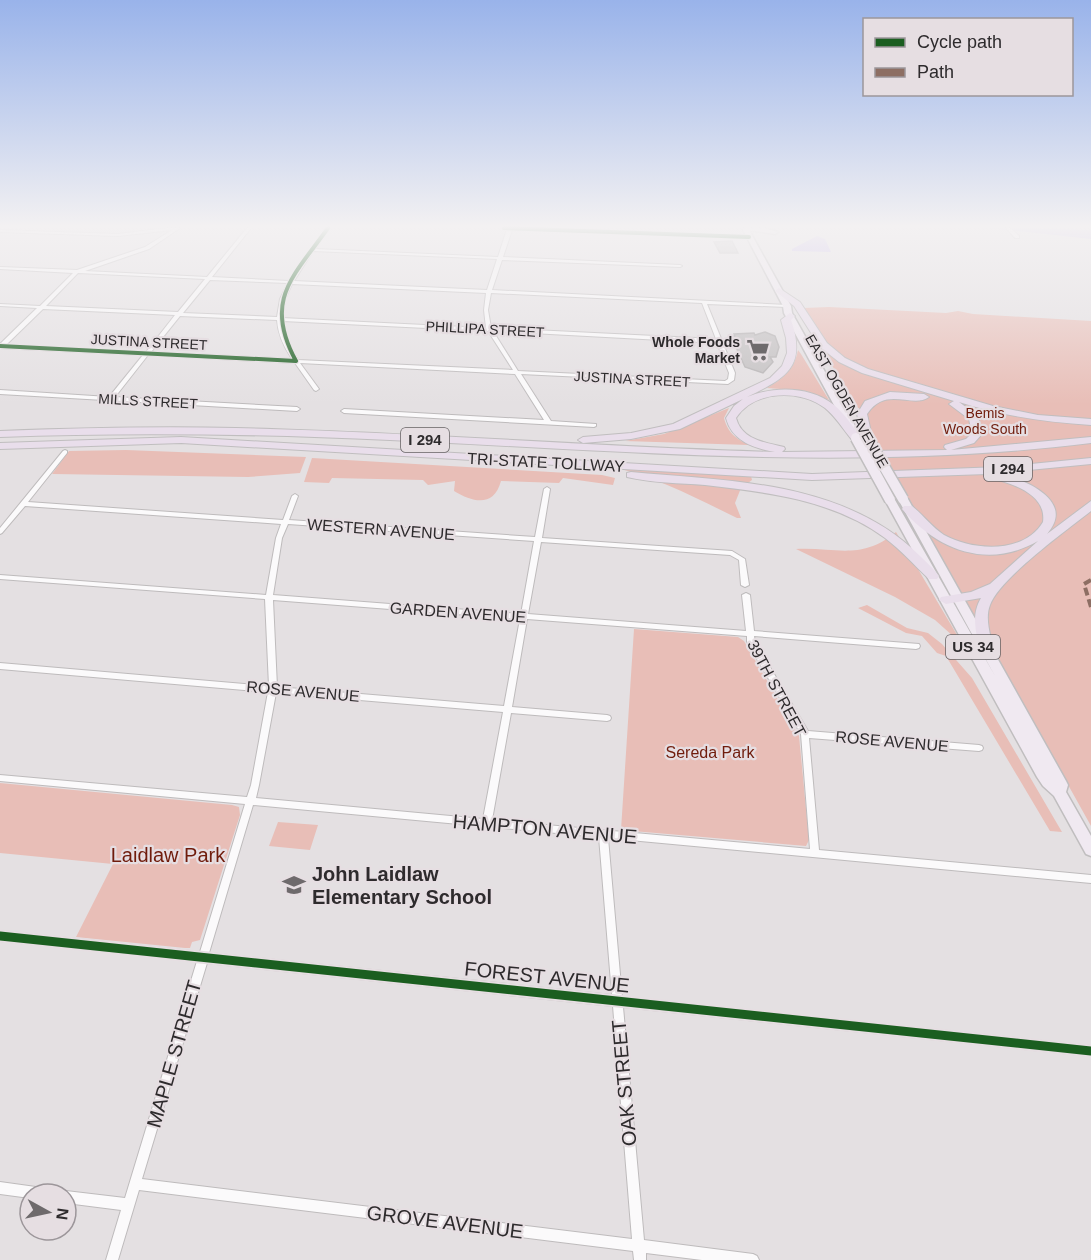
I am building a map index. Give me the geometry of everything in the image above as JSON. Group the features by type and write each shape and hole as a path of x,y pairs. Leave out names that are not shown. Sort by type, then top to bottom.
{"highway":[{"path":"779,291 797,304 823,345 842,360 865,371 991,409 1038,417 1091,422"},
{"path":"418,439 591,439 653,434 676,427 766,385 780,376 794,354 794,346 786,320 788,311"},
{"path":"850,456 826,451 784,450 762,446 741,435 734,428 731,418 741,404 762,395 781,392 800,393 827,404 862,437"},
{"path":"862,437 864,408 875,399 890,395 938,399 956,405 974,418 977,424 977,434 970,441 953,447 925,450 916,455"},
{"name":"TRI-STATE TOLLWAY","path":"0,434 128,429 219,430 733,455 850,456 916,455 1036,447 1091,440"},
{"name":"TRI-STATE TOLLWAY","path":"0,446 181,440 812,477 1002,470 1091,461"},
{"path":"471,458 758,489 794,496 843,510 875,527 933,576"},
{"path":"900,503 928,530 942,539 962,547 984,551 1009,549 1033,539 1042,532 1050,519 1048,506 1043,499 1028,487 1007,478 971,473 924,473"},
{"path":"988,655 981,617 987,597 995,587 1091,505"},
{"path":"951,599 974,595 995,587"}],"main road":[{"name":"EAST OGDEN AVENUE","path":"777,287 788,311 795,311 900,503"},
{"name":"US 34","path":"900,503 933,576 988,655 1061,785 1059,792"},
{"name":"US 34","path":"900,503 910,515 951,599 1048,782 1059,792 1091,850"}],"street":[{"path":"1,346 62,287"},
{"path":"111,399 201,287"},
{"path":"289,287 281,302 279,319 282,338 316,389"},
{"path":"386,287 705,302 788,311"},
{"path":"491,287 486,310 489,329 549,423"},
{"path":"705,302 718,341"},
{"name":"PHILLIPA STREET","path":"0,305 718,341"},
{"name":"JUSTINA STREET","path":"1,346 726,383 731,380 732,373 718,341"},
{"name":"MILLS STREET","path":"0,392 297,409"},
{"path":"344,411 594,425"},
{"path":"1,529 64,453"},
{"path":"487,823 547,489"},
{"name":"MAPLE STREET","path":"112,1260 250,801 273,689 269,597 279,538 295,496"},
{"name":"WESTERN AVENUE","path":"23,504 732,554 740,556 745,585"},
{"name":"GARDEN AVENUE","path":"0,577 916,646"},
{"name":"39TH STREET","path":"746,595 749,634 805,734 815,854"},
{"name":"ROSE AVENUE","path":"0,666 607,718"},
{"name":"ROSE AVENUE","path":"805,734 979,748"},
{"name":"HAMPTON AVENUE","path":"0,778 1091,879"},
{"name":"OAK STREET","path":"603,834 640,1260"},
{"name":"FOREST AVENUE","path":"0,936 1091,1051"},
{"name":"GROVE AVENUE","path":"136,1184 753,1260"},
{"path":"0,1188 18,1191"},
{"path":"78,1199 129,1205"}],"green space":[{"name":"Bemis Woods South","path":"829,307 946,313 958,311 973,314 1091,321 1091,826 857,406 823,351 804,308"},
{"path":"798,350 829,400 806,391 767,388 787,373 794,363"},
{"path":"729,408 724,418 728,428 736,437 749,445 625,441 664,434"},
{"path":"126,450 306,457 300,473 248,477 52,474 69,451"},
{"path":"312,458 602,475 615,478 613,485 563,478 559,483 501,481 494,495 488,499 476,500 454,491 455,481 428,485 423,480 332,478 329,483 304,482"},
{"path":"612,467 751,476 752,480 741,488 735,503 741,518 737,518 661,482"},
{"path":"896,532 963,645 935,620 895,597 796,549 860,550 883,541"},
{"path":"867,605 907,628 928,633 942,644 972,678 1062,832 1050,831 946,656 937,653 922,636 906,633 858,608"},
{"name":"Sereda Park","path":"634,629 738,637 744,641 799,736 809,840 806,846 621,830"},
{"name":"Laidlaw Park","path":"0,783 239,807 240,815 200,940 192,942 190,948 185,948 76,937 113,864 0,853"},
{"path":"278,822 318,825 310,850 269,846"}],"building":[{"name":"Whole Foods Market","path":"765,332 775,336 779,347 776,357 770,357 773,362 763,373 745,367 731,336 754,333 755,335"}],"marked path":[{"path":"1091,580 1084,584 1091,607"}],"cycle path":[{"path":"288,287 281,307 280,323 285,341 296,361"},
{"path":"0,346 296,361"},
{"path":"0,936 1091,1051"}],"place":[{"name":"Whole Foods Market","path":"758,350"},
{"name":"John Laidlaw Elementary School","path":"294,885"}]}
